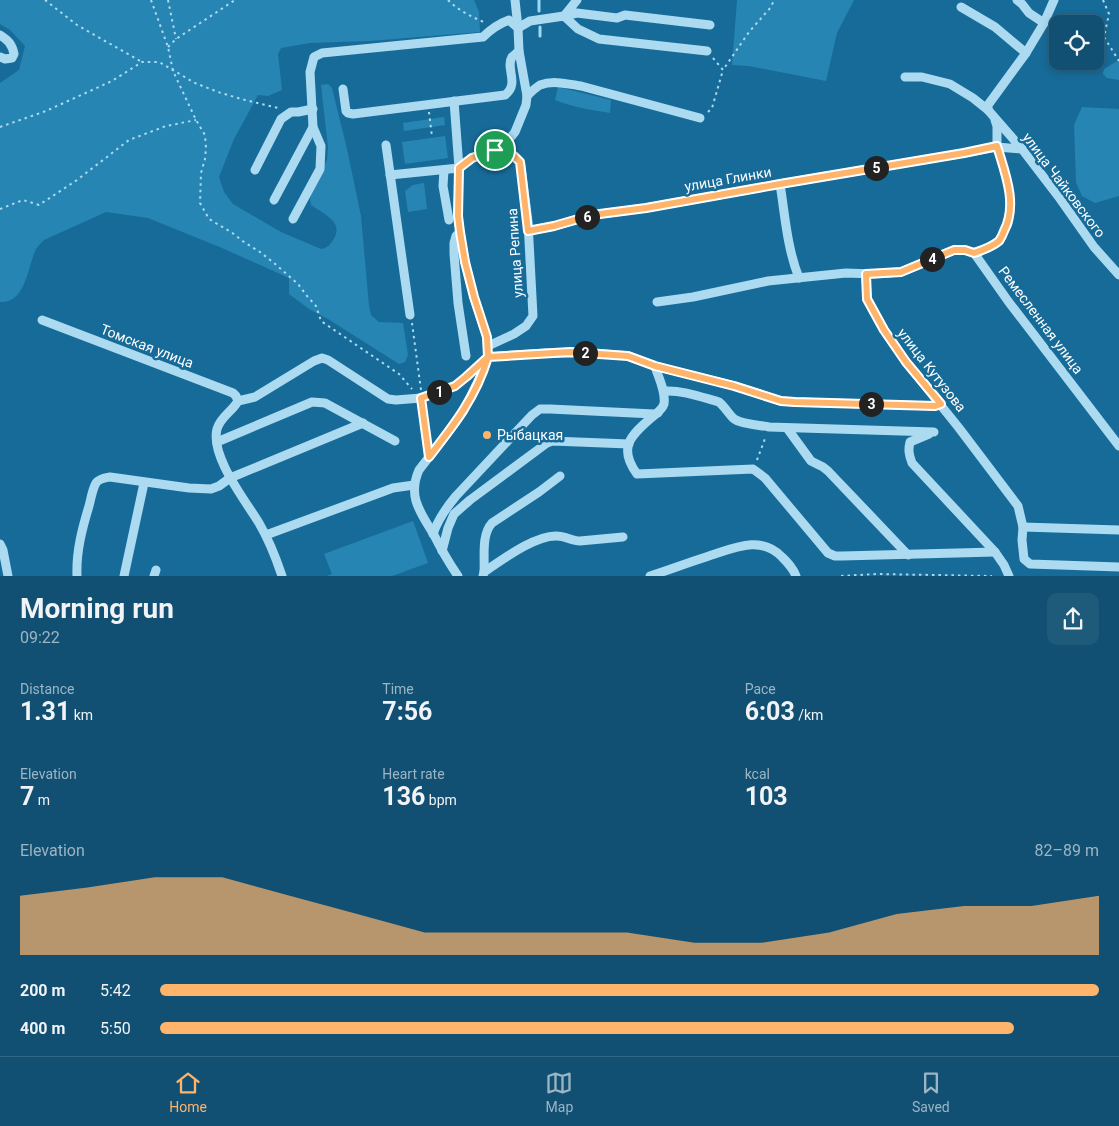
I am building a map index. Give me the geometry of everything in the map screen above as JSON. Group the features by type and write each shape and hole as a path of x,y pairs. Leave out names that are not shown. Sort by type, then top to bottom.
{"street":[{"path":"390,175 459,168 472,158 502,147 515,132 526,105 527,96 519,51 515,0"},
{"path":"564,16 577,0"},
{"path":"1017,0 1029,13 1044,23"},
{"path":"997,146 997,126 988,105 1026,54 1044,23 1054,0"},
{"path":"961,7 994,27 1026,54"},
{"path":"518,28 530,21 577,13 617,18 625,15 710,25"},
{"path":"564,16 578,29 598,38 707,51"},
{"path":"293,219 320,169 321,146 313,127 310,72 314,57 322,53 483,38 492,29 509,20 518,28"},
{"path":"0,35 8,40 13,47 14,54 12,58 0,57"},
{"path":"343,88 348,113 505,94 510,91 512,86 512,57 519,51"},
{"name":"улица Чайковского","path":"905,77 922,77 950,84 973,98 991,114 1022,148 1094,247 1119,276"},
{"path":"527,96 539,86 546,84 581,86 700,118"},
{"path":"454,101 459,168 458,216 460,232 465,262 487,337 488,357 463,412 419,470 415,479 414,496 420,515 458,576"},
{"path":"255,170 281,118 292,112 313,109"},
{"path":"274,200 313,127"},
{"path":"386,145 410,315"},
{"name":"улица Глинки","path":"528,231 592,215 646,208 997,146 1022,148"},
{"name":"улица Репина","path":"488,346 526,326 532,316 528,231 521,166"},
{"path":"444,170 443,186 449,220"},
{"path":"780,184 788,238 799,278"},
{"path":"657,302 694,297 768,281 846,273 901,272 954,250 965,250 974,253 988,248 1000,240 1008,223"},
{"path":"460,232 456,236 454,243 454,254 458,303 466,356"},
{"name":"Ремесленная улица","path":"974,253 1008,301 1119,446"},
{"name":"улица Кутузова","path":"866,274 867,299 884,330 906,362 941,404 1013,506 1023,527 1024,559 1030,564 1119,567"},
{"name":"Томская улица","path":"42,320 233,393 238,401"},
{"path":"488,357 546,353 595,353 628,356 655,366 734,386 781,401 935,406 941,404"},
{"path":"282,576 266,535 224,466 216,433 220,422 238,401 255,397 322,358 388,399 421,398"},
{"path":"655,366 664,392 664,402 662,408 631,438 628,452 629,460 637,474 753,469 765,478 828,554 834,556 996,552"},
{"path":"664,392 686,392 719,402 734,420 750,424 788,428 934,432 910,442 908,448 912,463 996,552 1009,576"},
{"path":"217,442 312,402 325,403 395,441"},
{"path":"433,534 438,520 450,503 532,415 540,409 654,414 658,412"},
{"path":"77,576 79,544 83,524 93,490 96,483 101,479 110,477 144,483 211,489 230,478 363,423"},
{"path":"788,428 811,462 828,470 908,555"},
{"path":"442,551 454,514 547,443 552,441 629,444"},
{"path":"483,574 485,534 488,527 560,476"},
{"path":"124,576 144,483"},
{"path":"266,535 393,488 414,486"},
{"path":"1023,527 1119,530"},
{"path":"483,574 514,551 546,537 557,536 580,541 623,536"},
{"path":"0,544 8,576"},
{"path":"650,576 739,546 756,544 778,552 796,576"}],"path":[{"path":"45,0 77,25 142,62 159,62 194,83 241,100 292,112"},
{"path":"151,0 168,47 173,71 205,135 206,148 201,173 200,203 209,219 231,232 274,263 298,284 316,306 321,321 399,374 421,398 429,457"},
{"path":"168,0 176,39"},
{"path":"168,47 176,39 235,0"},
{"path":"448,0 454,6 488,24 492,29"},
{"path":"700,118 712,108 723,70 749,32 771,7 774,0"},
{"path":"1103,0 1109,14 1104,37 1119,60"},
{"path":"707,51 723,70"},
{"path":"0,127 46,111 112,81 142,62"},
{"path":"428,104 432,137"},
{"path":"0,209 23,200 39,205 77,180 129,140 166,126 196,120"},
{"path":"997,146 1011,202 1008,223"},
{"path":"495,150 514,156 521,166"},
{"path":"410,315 421,387"},
{"path":"421,398 455,386 471,373"},
{"path":"753,469 767,434"},
{"path":"841,576 876,574 992,576"}],"shaded area":[{"path":"0,0 474,0 479,12 480,32 370,41 310,43 281,48 278,54 282,90 268,96 258,95 234,139 219,177 224,192 233,204 281,232 321,249 328,246 336,234 335,223 327,215 311,205 310,199 311,192 327,160 328,147 321,85 328,84 332,88 361,216 371,315 379,322 403,323 408,355 405,362 399,364 309,309 289,294 289,278 148,218 106,212 44,240 36,249 21,290 9,301 0,302 0,83 19,70 25,46 10,30 0,24"},
{"path":"737,0 854,0 837,33 826,81 749,66 732,65"},
{"path":"1119,60 1119,80 1107,78 1103,74 1104,69"},
{"path":"558,87 611,100 610,113 555,100"},
{"path":"1082,107 1119,109 1119,196 1095,203 1082,196 1076,182 1074,125"},
{"path":"444,117 445,125 404,131 403,123"},
{"path":"445,136 448,158 405,164 402,142"},
{"path":"424,183 427,209 408,212 405,191 413,185"},
{"path":"413,521 428,563 392,576 327,576 332,574 324,554"}],"waterway":[{"path":"539,0 539,11"},
{"path":"540,27 540,36"}],"place":[{"name":"Рыбацкая","path":"487,435"}],"route":[{"path":"495,150 472,158 459,168 458,188 458,216 465,262 487,337 488,357 455,386 421,398 429,457 463,412 488,357 570,352 628,356 655,366 734,386 781,401 935,406 941,404 906,362 884,330 867,299 866,274 901,272 954,250 965,250 974,253 988,248 1000,240 1008,223 1011,202 997,146 646,208 592,215 528,231 520,162 514,156 495,150"}]}
